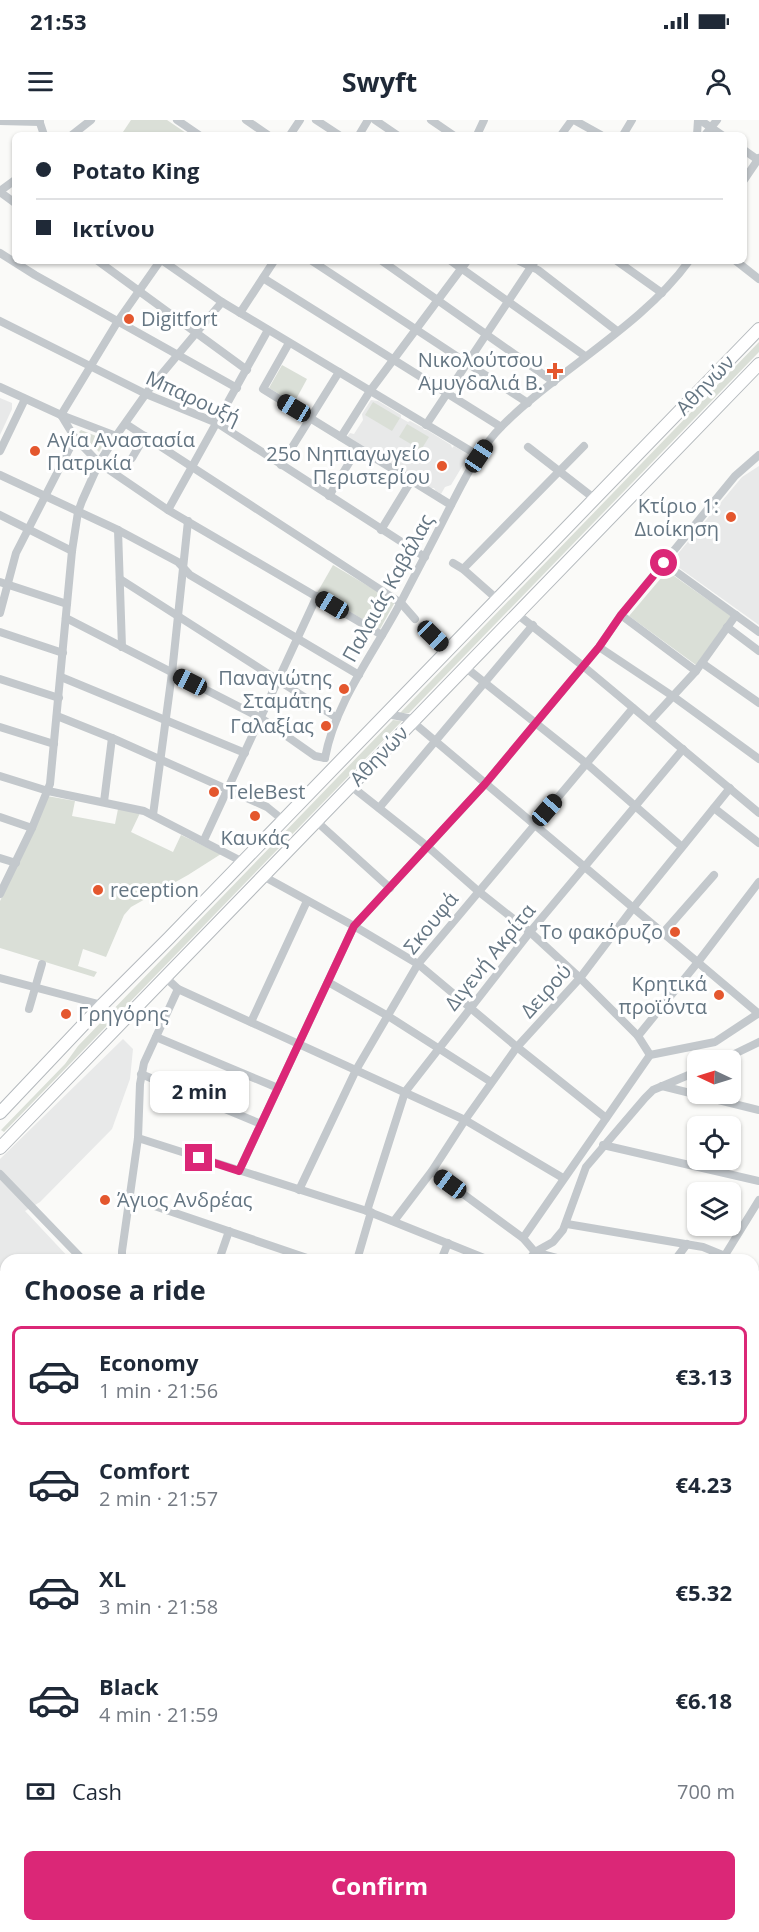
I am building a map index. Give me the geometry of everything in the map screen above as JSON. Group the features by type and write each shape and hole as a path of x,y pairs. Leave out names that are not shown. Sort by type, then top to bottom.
{"highway":[{"name":"Αθηνών","path":"3,1106 387,714 759,329"},
{"name":"Αθηνών","path":"0,1148 759,364"}],"street":[{"path":"76,132 91,120"},
{"path":"177,120 195,132"},
{"path":"246,120 264,132"},
{"path":"316,120 334,132"},
{"path":"375,120 393,132"},
{"path":"431,120 449,132"},
{"path":"563,132 573,120 595,132"},
{"path":"699,120 718,132"},
{"path":"708,132 717,120"},
{"path":"0,121 40,121"},
{"path":"747,176 758,159"},
{"path":"0,192 12,182"},
{"path":"19,264 237,388"},
{"path":"102,264 247,370"},
{"path":"61,415 118,321 159,264"},
{"path":"165,264 222,302 479,456"},
{"path":"240,313 272,264"},
{"path":"317,264 528,403"},
{"path":"386,264 554,382"},
{"path":"455,264 585,356"},
{"path":"341,436 370,391 465,264"},
{"path":"426,425 533,264 617,331"},
{"path":"621,264 662,292"},
{"name":"Παλαιάς Καβάλας","path":"325,758 328,740 337,718 479,456 501,427 662,292 686,264"},
{"path":"740,264 759,279"},
{"path":"263,278 501,427"},
{"path":"0,894 48,791 78,512 99,463 116,436 146,394 222,302"},
{"name":"Μπαρουξή","path":"0,321 146,394 217,423 425,557"},
{"path":"168,510 268,330"},
{"path":"289,343 263,389 451,506"},
{"path":"280,465 339,372"},
{"path":"0,387 61,415 116,436"},
{"path":"0,451 25,399"},
{"path":"61,415 75,438 99,463 168,510 382,635"},
{"path":"126,424 401,603 415,619"},
{"path":"132,458 145,436"},
{"path":"0,614 4,584 16,553 75,438"},
{"path":"463,569 584,446"},
{"path":"528,447 595,499"},
{"path":"329,496 358,448"},
{"path":"239,1171 354,926 485,784 599,647 621,615 735,477 759,455"},
{"path":"0,475 118,530 178,562 190,575 359,675"},
{"path":"381,530 411,481"},
{"path":"0,515 72,551"},
{"path":"153,815 172,673 188,521"},
{"path":"118,530 122,647"},
{"path":"453,563 497,599"},
{"path":"664,563 759,632"},
{"path":"120,579 337,718"},
{"path":"4,584 67,604"},
{"path":"204,840 317,596"},
{"path":"517,614 650,721 759,813"},
{"path":"621,615 696,671"},
{"path":"650,721 696,671 736,615"},
{"path":"66,618 261,718 315,756 325,758 334,767"},
{"path":"379,808 533,625"},
{"path":"422,626 448,650"},
{"path":"727,627 759,651"},
{"path":"0,632 63,653"},
{"path":"599,647 674,697 759,759"},
{"path":"702,663 759,703"},
{"path":"465,667 586,764 681,846"},
{"path":"61,677 244,753"},
{"path":"0,679 59,698"},
{"name":"Σκουφά","path":"299,1190 356,1070 418,963 633,708"},
{"path":"387,714 403,716 412,722 759,1013 715,1042 650,1055 523,1238"},
{"path":"57,716 228,789 267,807 283,820"},
{"path":"0,727 54,744"},
{"path":"104,802 112,738"},
{"name":"Διγενή Ακρίτα","path":"358,1254 405,1092 470,1007 683,749"},
{"path":"0,776 48,791 144,811 243,862"},
{"path":"351,786 530,933 580,978 638,1036 650,1055"},
{"name":"Δειρού","path":"394,1221 432,1171 517,1047 580,978 681,846 730,788"},
{"path":"714,808 759,843"},
{"path":"0,817 32,828"},
{"path":"316,821 390,888"},
{"path":"0,858 16,863"},
{"path":"663,933 714,875"},
{"path":"263,876 418,963 517,1047 606,1118"},
{"path":"638,1036 759,882"},
{"path":"251,1022 307,901"},
{"path":"29,1009 42,964"},
{"path":"165,977 178,989 465,1120 563,1178"},
{"path":"0,978 102,1005"},
{"path":"328,982 388,1016 491,1082"},
{"path":"122,1254 138,1138 141,1074 178,989"},
{"path":"156,1037 278,1088"},
{"path":"741,1052 759,1042"},
{"path":"141,1074 261,1124"},
{"path":"535,1252 553,1242 567,1224 582,1175 603,1145 653,1090 687,1076"},
{"path":"662,1086 759,1110"},
{"path":"138,1138 369,1212 475,1254"},
{"path":"603,1145 759,1181"},
{"path":"432,1171 523,1238 535,1252 542,1254"},
{"path":"0,1174 77,1254"},
{"path":"131,1198 229,1231 285,1254"},
{"path":"726,1254 759,1200"},
{"path":"567,1224 703,1247 716,1254"},
{"path":"221,1254 229,1231"},
{"path":"443,1254 448,1243"},
{"path":"680,1254 687,1244"}],"shaded area":[{"path":"131,120 167,120 185,132 123,132"},
{"path":"759,342 759,352 409,713 400,713"},
{"path":"282,365 307,379 294,403 269,388"},
{"path":"0,398 12,403 12,409 0,435"},
{"path":"371,400 378,401 401,415 401,418 427,430 451,445 452,448 454,446 469,455 451,485 445,487 441,494 434,488 416,480 416,476 411,473 409,475 347,437 350,433 354,434"},
{"path":"373,402 400,418 392,431 365,415"},
{"path":"407,424 429,437 421,450 399,437"},
{"path":"81,430 106,440 99,452 79,432"},
{"path":"759,466 759,625 671,562 742,477"},
{"path":"333,565 395,602 380,629 317,593"},
{"path":"667,571 731,616 696,665 629,616"},
{"path":"393,720 402,721 4,1132 1,1130 65,1064 78,1046"},
{"path":"47,796 75,801 72,816 115,824 118,809 140,813 131,832 173,852 181,835 221,854 131,907 124,915 106,957 83,949 78,966 97,972 94,977 0,948 0,901 36,825"},
{"path":"123,1039 133,1049 130,1079 112,1129 40,1202 25,1211 65,1254 0,1254 0,1159"}],"place":[{"name":"Digitfort","path":"129,319"},
{"name":"Νικολούτσου Αμυγδαλιά Β.","path":"555,371"},
{"name":"Αγία Αναστασία Πατρικία","path":"35,451"},
{"name":"25ο Νηπιαγωγείο Περιστερίου","path":"442,466"},
{"name":"Κτίριο 1: Διοίκηση","path":"731,517"},
{"name":"Παναγιώτης Σταμάτης","path":"344,689"},
{"name":"Γαλαξίας","path":"326,726"},
{"name":"TeleBest","path":"214,792"},
{"name":"Καυκάς","path":"255,816"},
{"name":"reception","path":"98,890"},
{"name":"Το φακόρυζο","path":"675,932"},
{"name":"Κρητικά προϊόντα","path":"719,995"},
{"name":"Γρηγόρης","path":"66,1014"},
{"name":"Άγιος Ανδρέας","path":"105,1200"}],"route":[{"path":"199,1158 239,1171 354,926 485,784 599,647 621,615 664,563"}]}
